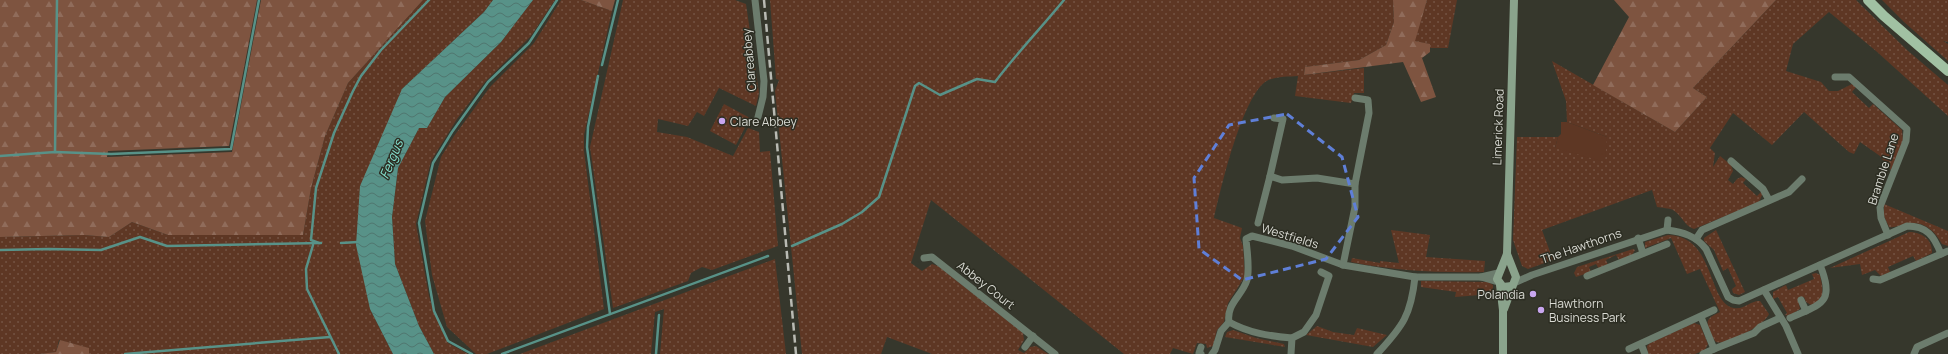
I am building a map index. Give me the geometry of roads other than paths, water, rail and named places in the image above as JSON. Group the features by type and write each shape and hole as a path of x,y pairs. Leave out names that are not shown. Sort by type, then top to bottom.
{"main road":[{"name":"Limerick Road","path":"1500,272 1507,254 1514,0"},
{"path":"1868,0 1884,16 1948,71"},
{"name":"Limerick Road","path":"1507,254 1514,273"},
{"path":"1503,310 1513,285 1514,273 1507,269 1500,272 1499,284 1503,310 1503,354"},
{"path":"1499,284 1506,288 1513,285"}],"street":[{"name":"Clareabbey","path":"755,0 764,81 763,98 758,118"},
{"name":"Bramble Lane","path":"1835,77 1848,78 1906,129 1906,141 1880,207 1881,218 1888,235"},
{"path":"1343,265 1355,208 1355,184 1369,113 1368,100 1355,98"},
{"name":"Westfields","path":"1258,223 1283,119 1274,118"},
{"path":"1731,161 1738,171 1763,189 1768,200"},
{"path":"1270,176 1282,180 1317,178 1355,184"},
{"path":"1696,239 1702,230 1789,192 1802,179"},
{"path":"1667,230 1668,220"},
{"path":"1888,235 1907,226 1925,228 1936,241 1941,254"},
{"name":"The Hawthorns","path":"1513,285 1532,275 1638,238 1667,230 1682,232 1696,239 1706,250 1728,297 1738,302 1888,235"},
{"name":"Westfields","path":"1212,354 1215,350 1221,331 1229,322 1228,314 1230,306 1247,279 1246,240 1252,236 1292,246 1343,265 1415,277 1481,277 1500,272"},
{"name":"The Hawthorns","path":"1638,238 1643,253"},
{"path":"1587,276 1667,244"},
{"path":"1872,279 1880,280 1948,251"},
{"name":"Abbey Court","path":"924,258 932,257 1055,354"},
{"path":"1790,318 1821,304 1825,298 1826,289 1824,274 1820,265"},
{"path":"1229,322 1244,330 1268,336 1292,338 1304,332 1316,314 1329,276 1321,272"},
{"name":"The Hawthorns","path":"1514,273 1532,275"},
{"path":"1377,354 1396,333 1407,316 1413,298 1415,277"},
{"name":"Westfields","path":"1481,277 1499,284"},
{"path":"1764,290 1786,326 1798,354"},
{"path":"1801,300 1806,311"},
{"path":"1629,349 1714,310"},
{"path":"1701,316 1714,349"},
{"path":"1703,354 1754,333 1760,326 1780,318"},
{"path":"1914,354 1917,347 1948,333"},
{"path":"1025,347 1033,336"},
{"path":"1291,354 1292,338"},
{"path":"1640,344 1645,354"}],"water":[{"name":"Fergus","path":"493,0 533,0 501,42 445,97 427,128 419,128 398,168 392,217 395,264 419,326 434,354 393,354 370,309 356,245 360,186 402,89 484,12"}],"waterway":[{"path":"55,152 57,0"},
{"path":"0,156 55,152 111,154 231,149 259,0"},
{"path":"319,243 311,240 316,188 334,133 353,91 361,76 381,50 429,0"},
{"path":"472,354 448,341 434,311 419,223 433,163 452,132 488,82 529,43 557,0"},
{"path":"602,65 618,0"},
{"path":"792,246 842,224 862,212 879,197 915,86 919,83 940,95 977,79 995,82 1064,0"},
{"path":"598,76 588,127 587,147 610,314"},
{"path":"0,250 101,250 140,237 167,246 321,243"},
{"path":"341,243 358,242"},
{"path":"313,245 306,269 307,289 339,354"},
{"path":"502,354 768,256"},
{"path":"656,354 659,315"},
{"path":"125,354 330,337"}],"railway":[{"path":"764,0 796,354"}],"place":[{"name":"Clare Abbey","path":"722,121"},
{"name":"Polandia","path":"1533,294"},
{"name":"Hawthorn Business Park","path":"1541,310"}]}
